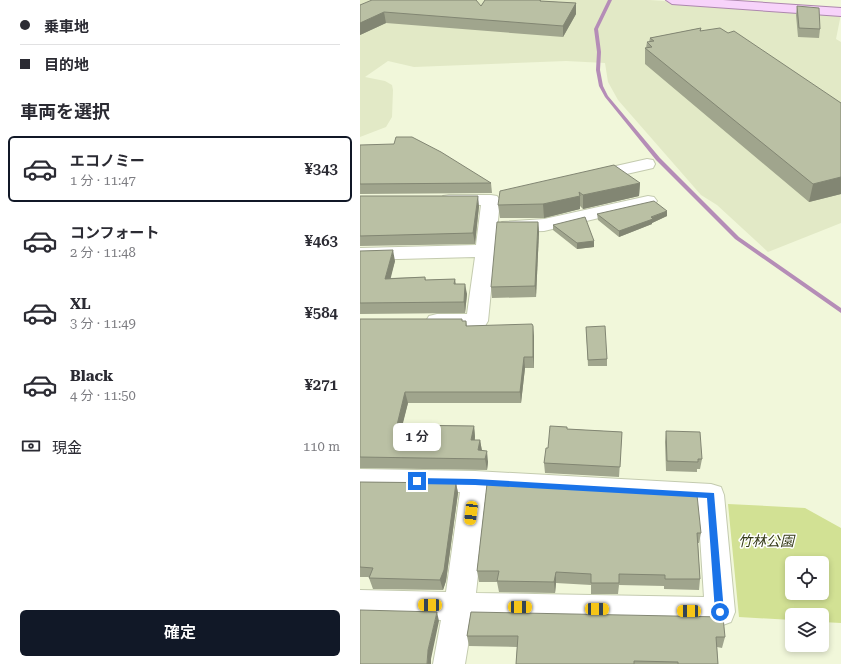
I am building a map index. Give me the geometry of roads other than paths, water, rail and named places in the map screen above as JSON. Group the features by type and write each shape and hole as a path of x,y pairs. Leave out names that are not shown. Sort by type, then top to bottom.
{"main road":[{"path":"672,0 841,12"}],"street":[{"path":"577,180 647,164"},
{"path":"422,322 477,321 488,226 498,198 429,200"},
{"path":"488,226 544,226 648,201"},
{"path":"360,254 485,252"},
{"path":"360,480 475,482 711,495 720,612 360,604"},
{"path":"449,664 459,606 475,482"}],"waterway":[{"path":"610,0 596,29 599,52 598,70 601,86 606,96 658,159 737,238 841,311"}],"park label":[{"name":"竹林公園","path":"766,541"}]}
